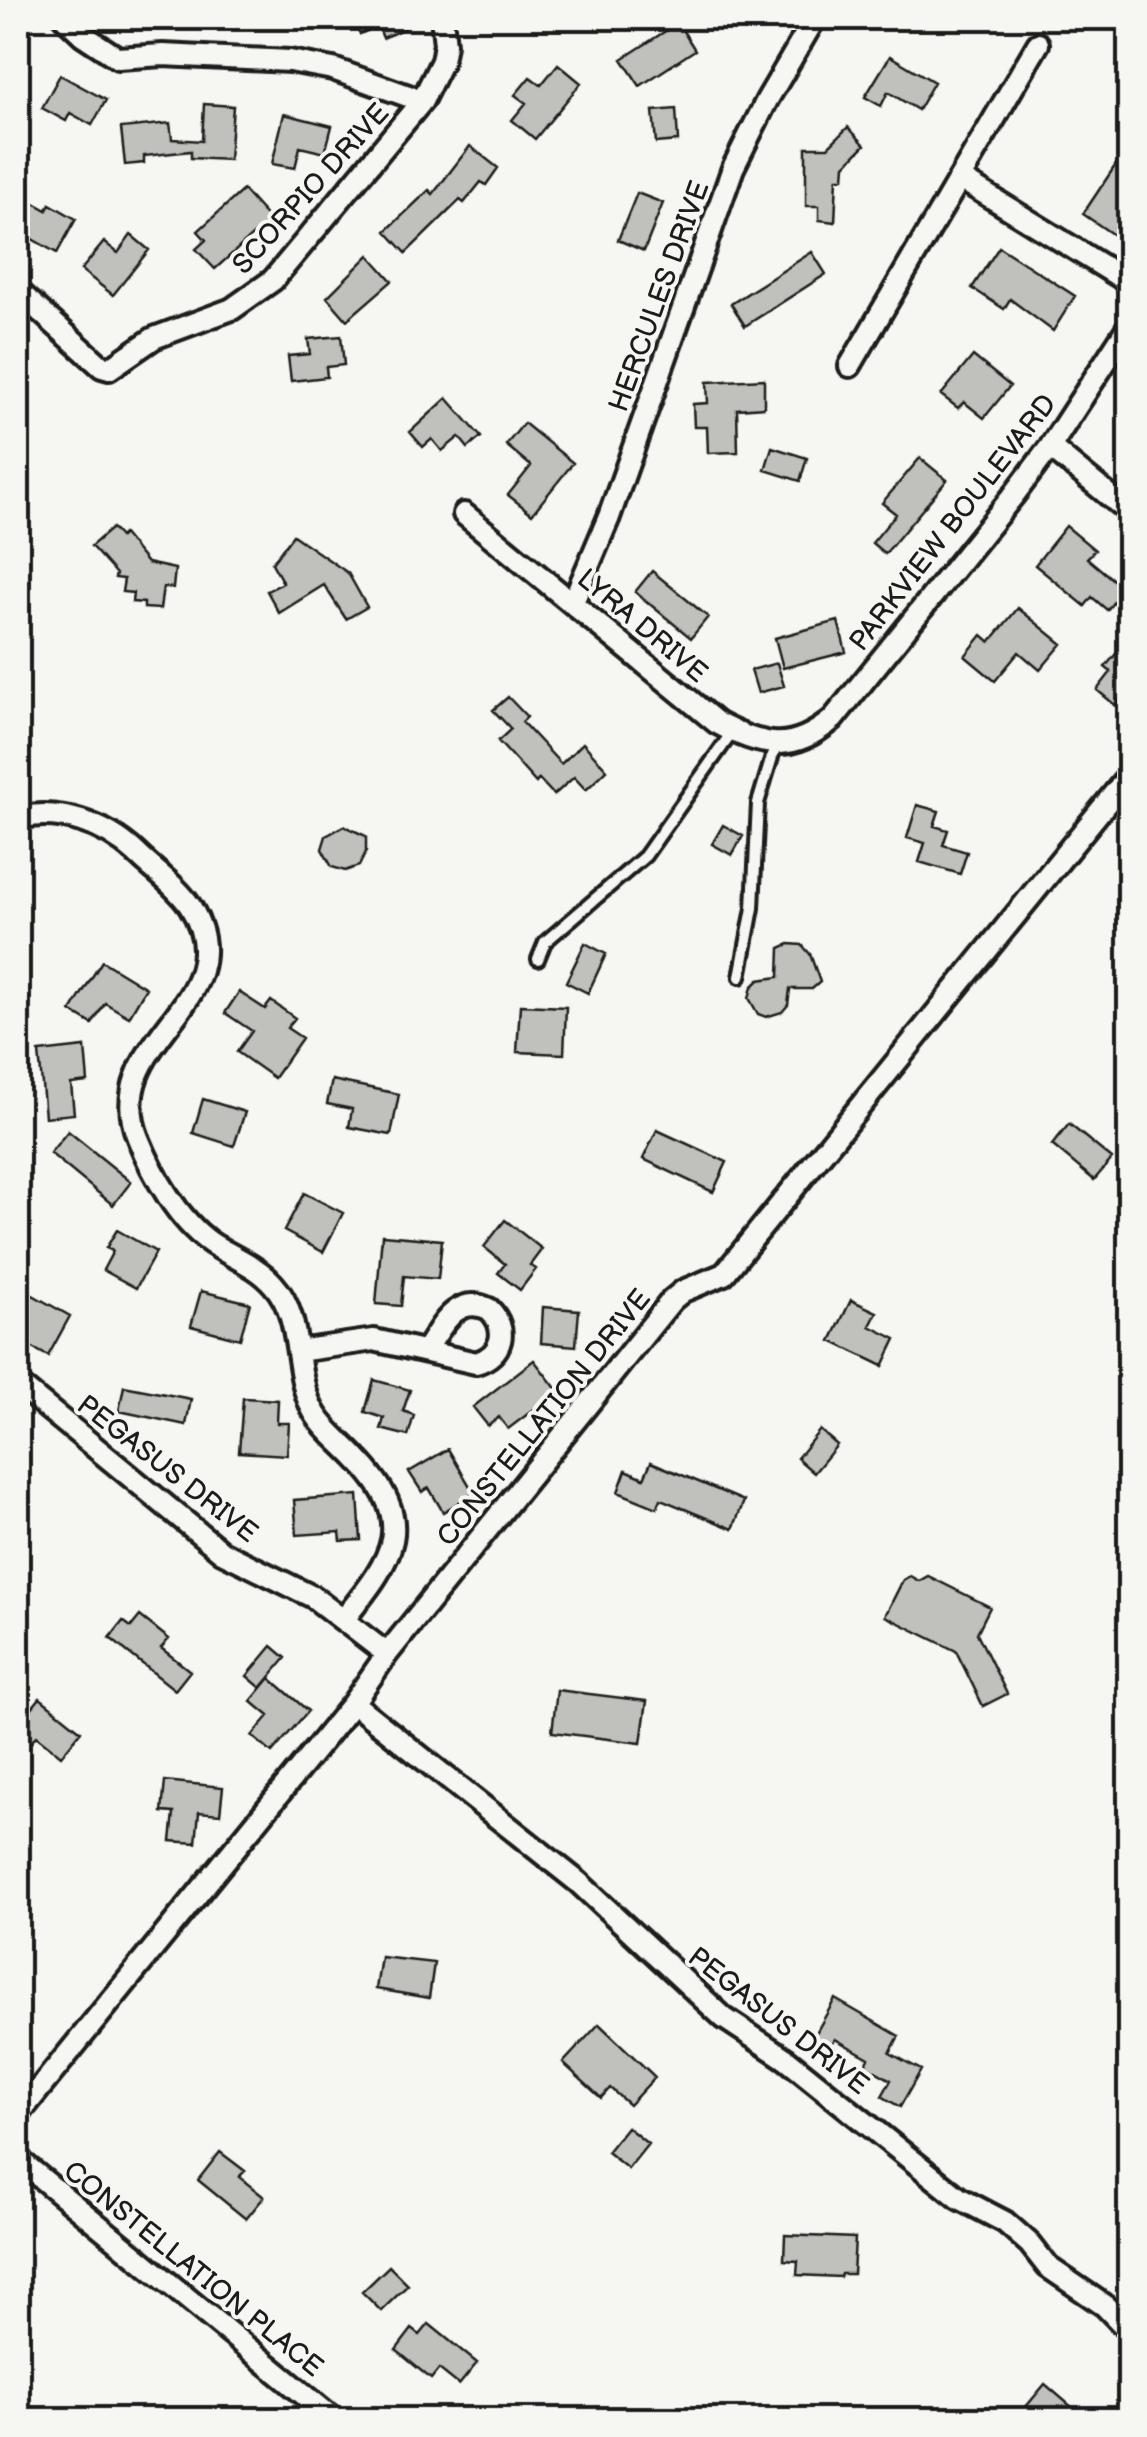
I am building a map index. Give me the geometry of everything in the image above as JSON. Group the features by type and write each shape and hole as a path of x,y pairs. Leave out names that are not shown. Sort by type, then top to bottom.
{"street":[{"path":"66,18 83,35 118,58 163,55 290,62 333,69 422,101"},
{"name":"SCORPIO DRIVE","path":"18,290 108,370 169,330 232,309 273,280 422,101 442,61 442,18"},
{"name":"HERCULES DRIVE","path":"573,602 609,517 734,168 767,100 815,18"},
{"path":"850,366 1038,44"},
{"path":"961,179 1130,283"},
{"name":"PARKVIEW BOULEVARD","path":"802,741 833,719 1050,447 1130,324"},
{"path":"1050,447 1130,513"},
{"name":"LYRA DRIVE","path":"464,514 718,723 776,744 802,741"},
{"name":"CONSTELLATION DRIVE","path":"18,2115 353,1703 387,1654 672,1300 683,1291 724,1274 1130,774"},
{"path":"18,818 71,818 110,834 188,903 197,921 202,940 200,977 193,993 138,1069 132,1085 131,1117 144,1153 180,1213 209,1241 257,1270 280,1292 287,1304 312,1408 380,1484 389,1502 393,1538 383,1569 344,1618"},
{"path":"298,1351 358,1340 426,1350"},
{"name":"PEGASUS DRIVE","path":"18,1384 222,1552 300,1590 344,1618 387,1654"},
{"name":"PEGASUS DRIVE","path":"353,1703 578,1882 724,2018 786,2059 959,2198 1004,2222 1048,2267 1105,2306 1130,2332"},
{"name":"CONSTELLATION PLACE","path":"18,2159 335,2420"}],"lane":[{"path":"538,959 545,942 645,856 733,731"},
{"path":"740,978 753,908 758,803 776,744"}],"building":[{"path":"353,18 400,18 405,28 383,38 378,26 360,34"},
{"path":"678,23 695,50 640,86 622,59"},
{"path":"890,56 934,82 918,110 888,92 881,106 865,97"},
{"path":"558,64 581,83 535,139 512,120 526,103 515,95 530,77 541,85"},
{"path":"60,75 106,100 92,125 70,113 66,121 42,108"},
{"path":"204,104 233,106 229,160 191,158 191,151 144,156 144,163 125,165 121,128 170,123 172,139 202,141"},
{"path":"676,109 678,141 656,143 653,111"},
{"path":"284,114 332,126 325,153 300,147 295,168 272,164"},
{"path":"848,127 865,145 845,165 844,178 837,178 835,222 819,220 819,206 806,206 806,147 828,147"},
{"path":"470,146 498,168 486,185 481,182 464,203 460,200 406,253 386,231 429,190 433,194"},
{"path":"1119,160 1130,167 1130,221 1118,238 1083,214"},
{"path":"243,190 270,220 215,269 196,249 206,240 198,231"},
{"path":"637,193 663,203 644,251 618,240"},
{"path":"18,194 47,210 50,204 76,219 57,253 18,231"},
{"path":"131,235 149,250 113,295 81,270 104,242 118,253"},
{"path":"999,247 1075,296 1053,331 1010,299 1004,309 972,288"},
{"path":"812,252 826,274 745,326 731,304"},
{"path":"369,255 392,281 347,320 327,297"},
{"path":"341,336 344,365 326,367 327,377 291,381 288,356 310,354 308,339"},
{"path":"973,356 1010,386 984,418 964,402 958,408 941,395"},
{"path":"764,379 764,407 737,409 738,452 708,453 707,427 694,427 693,404 708,403 707,382"},
{"path":"447,398 481,437 468,448 459,437 442,451 432,439 423,447 410,432"},
{"path":"524,423 573,463 532,514 508,495 531,466 506,445"},
{"path":"772,447 807,458 800,481 765,470"},
{"path":"920,458 947,480 885,554 872,543 896,514 882,503"},
{"path":"1066,526 1095,550 1087,558 1124,589 1107,610 1092,597 1085,606 1035,565"},
{"path":"112,528 120,537 123,534 147,563 175,569 173,588 163,587 160,609 132,602 133,593 122,592 124,579 115,578 116,574 91,546"},
{"path":"293,535 348,573 367,607 346,619 324,585 279,613 267,591 283,583 272,563"},
{"path":"652,571 708,617 691,638 635,592"},
{"path":"1018,608 1062,644 1040,670 1019,652 995,681 965,656 982,635 990,642"},
{"path":"838,621 846,652 783,668 775,638"},
{"path":"1130,637 1130,687 1115,705 1097,690 1111,672 1105,667"},
{"path":"777,663 784,686 758,693 751,670"},
{"path":"508,697 527,717 522,722 561,764 583,743 607,770 586,790 574,777 554,795 539,779 536,783 498,741 511,729 493,710"},
{"path":"917,805 939,811 934,826 948,830 943,845 967,852 960,874 919,862 925,843 907,838"},
{"path":"723,825 743,836 732,855 712,844"},
{"path":"344,826 366,836 366,852 359,866 345,871 332,867 322,849 326,836"},
{"path":"585,943 606,954 588,993 566,982"},
{"path":"802,945 810,954 820,982 812,989 790,989 788,1005 782,1012 766,1017 758,1014 749,998 752,987 759,980 779,977 780,948"},
{"path":"102,961 146,988 129,1017 105,1003 92,1024 71,1011"},
{"path":"239,992 265,1009 271,1001 295,1018 287,1028 302,1038 274,1078 237,1052 252,1031 225,1013"},
{"path":"520,1005 566,1007 564,1054 517,1052"},
{"path":"85,1047 88,1082 71,1084 74,1114 45,1117 39,1052"},
{"path":"332,1080 399,1094 391,1135 349,1127 352,1109 327,1104"},
{"path":"203,1099 245,1112 234,1146 193,1133"},
{"path":"1069,1124 1112,1159 1094,1180 1052,1145"},
{"path":"657,1130 727,1162 713,1192 643,1159"},
{"path":"68,1131 131,1182 113,1205 50,1153"},
{"path":"304,1193 343,1213 323,1252 284,1231"},
{"path":"505,1220 542,1249 530,1265 536,1269 520,1290 498,1273 505,1264 484,1247"},
{"path":"117,1230 156,1252 136,1288 103,1270 113,1251 106,1248"},
{"path":"382,1235 442,1240 438,1279 404,1276 401,1306 376,1304"},
{"path":"201,1291 250,1303 240,1339 191,1326"},
{"path":"31,1294 70,1316 48,1356 18,1340 18,1318"},
{"path":"851,1300 877,1312 870,1326 896,1339 883,1366 831,1341"},
{"path":"543,1307 579,1310 576,1346 541,1343"},
{"path":"534,1360 558,1391 508,1429 499,1417 488,1426 473,1407"},
{"path":"374,1380 410,1390 403,1411 414,1415 408,1436 381,1429 384,1418 365,1412"},
{"path":"124,1386 191,1399 186,1425 119,1411"},
{"path":"243,1398 278,1400 277,1423 289,1423 287,1455 239,1452"},
{"path":"820,1430 837,1445 814,1473 797,1458"},
{"path":"448,1449 474,1493 443,1512 429,1488 422,1492 409,1472"},
{"path":"651,1462 744,1501 733,1529 661,1499 657,1508 618,1492 626,1470 644,1478"},
{"path":"358,1495 361,1540 341,1541 340,1532 297,1535 294,1500"},
{"path":"910,1576 919,1581 928,1576 990,1607 977,1633 1007,1694 983,1706 956,1651 885,1616 903,1580"},
{"path":"140,1616 169,1639 161,1648 190,1671 175,1690 110,1638 123,1621 131,1627"},
{"path":"272,1646 286,1658 261,1688 247,1676"},
{"path":"270,1678 308,1711 272,1753 252,1736 269,1716 251,1701"},
{"path":"557,1690 647,1701 641,1743 552,1732"},
{"path":"40,1698 81,1731 61,1756 36,1736 18,1759 18,1725"},
{"path":"165,1781 223,1787 220,1814 199,1812 196,1843 171,1841 174,1813 162,1812"},
{"path":"381,1957 434,1963 429,1998 376,1989"},
{"path":"835,1999 899,2036 890,2053 921,2070 900,2107 882,2096 891,2080 865,2065 869,2058 835,2039 828,2050 812,2040"},
{"path":"599,2024 655,2077 629,2105 610,2088 601,2098 563,2063"},
{"path":"627,2127 648,2144 628,2169 607,2152"},
{"path":"220,2152 245,2171 239,2177 264,2197 246,2219 198,2180"},
{"path":"785,2235 855,2238 853,2274 797,2275 798,2261 784,2260"},
{"path":"389,2266 408,2285 381,2311 362,2292"},
{"path":"429,2324 477,2363 459,2385 439,2369 431,2379 396,2350 412,2329 420,2335"},
{"path":"1045,2384 1087,2420 1015,2420"}]}
